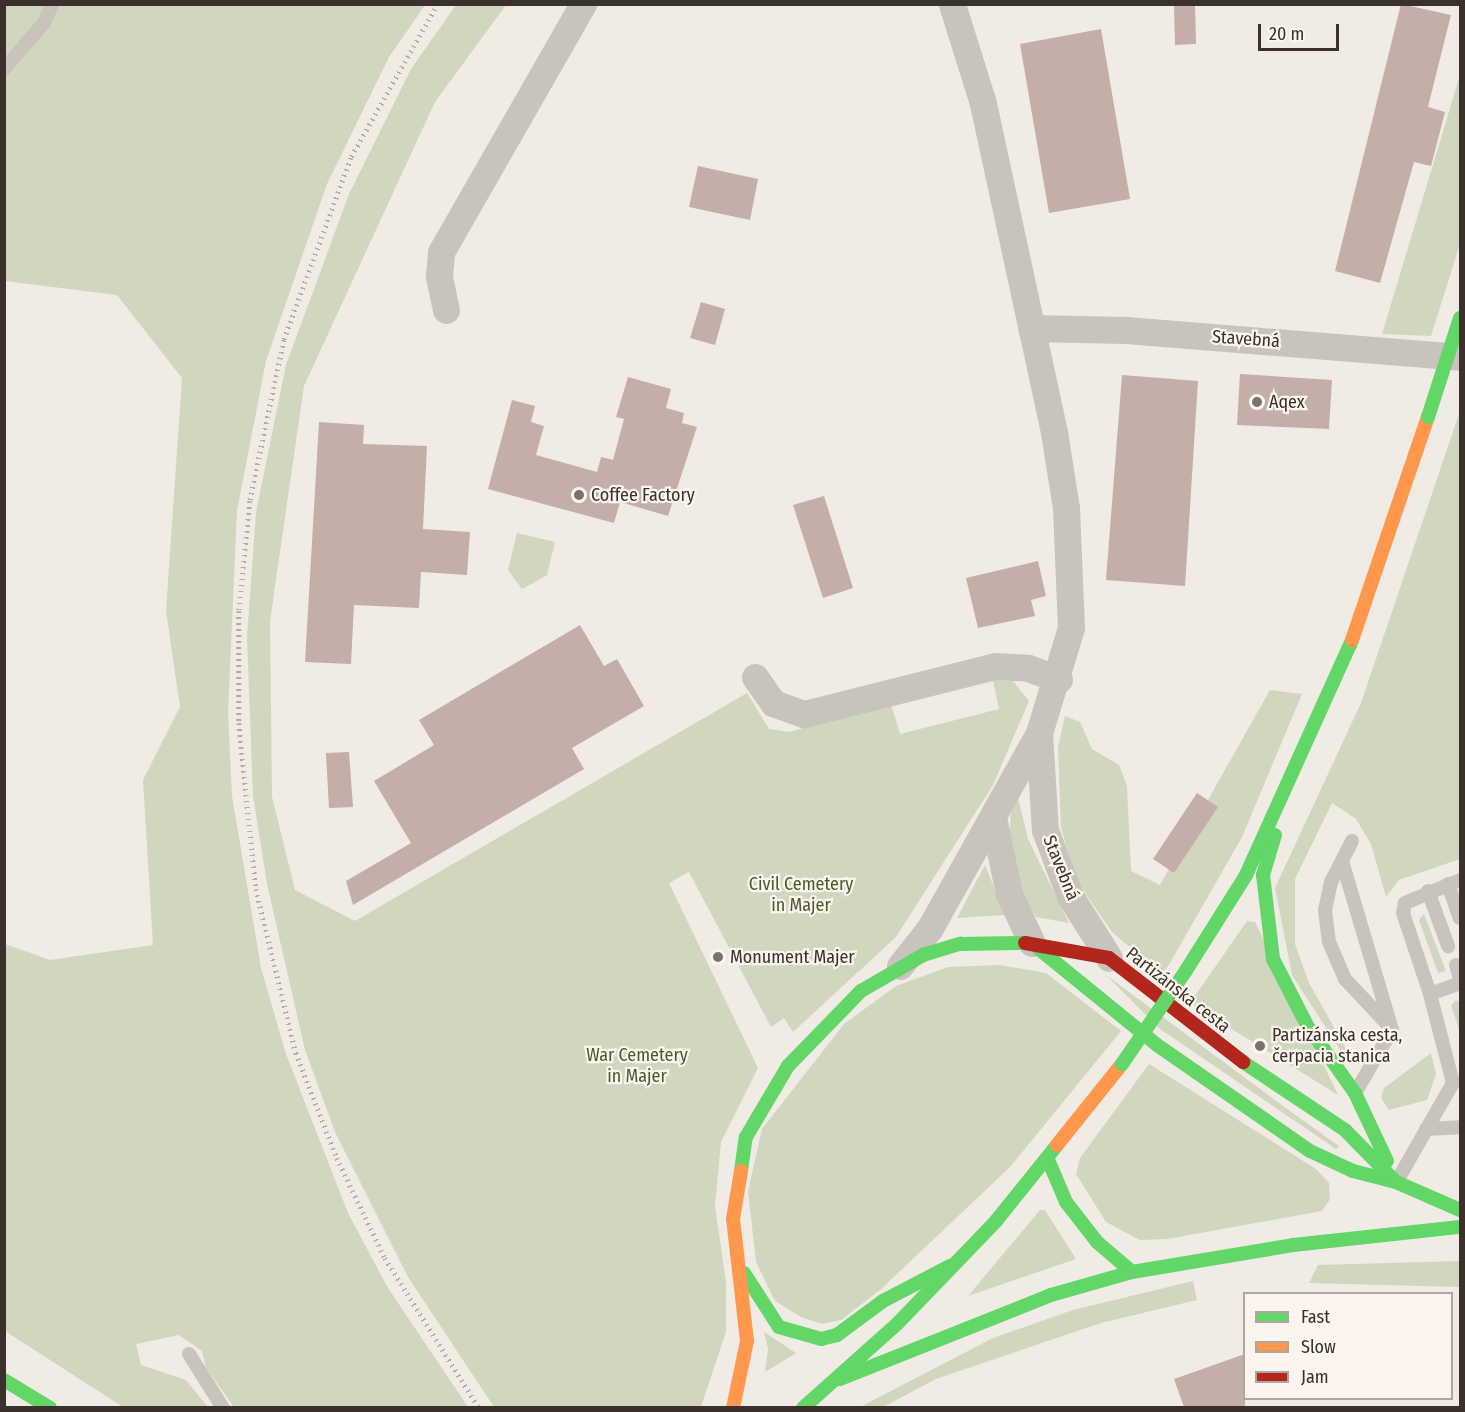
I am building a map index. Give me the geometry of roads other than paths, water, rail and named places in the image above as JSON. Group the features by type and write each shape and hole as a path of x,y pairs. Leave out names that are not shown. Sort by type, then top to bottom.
{"main road":[{"path":"803,1407 839,1379 957,1262 1048,1162 1122,1064 1185,972 1246,874 1286,798 1352,646 1461,318"},
{"path":"1286,798 1263,875 1274,959 1308,1027 1355,1094 1396,1182"},
{"name":"Partizánska cesta","path":"733,1407 747,1341 733,1220 735,1178 746,1137 764,1100 820,1029 899,967 960,944 1032,944 1109,958 1209,1040 1345,1130 1396,1182 1461,1210"},
{"path":"1032,944 1157,1045 1310,1151 1353,1171 1396,1182"},
{"path":"1048,1162 1066,1202 1097,1242 1132,1272"},
{"path":"839,1379 1051,1295 1132,1272 1238,1253 1461,1227"},
{"name":"Partizánska cesta","path":"739,1263 779,1327 821,1339 837,1335 883,1301 957,1262"},
{"path":"4,1380 50,1407"}],"street":[{"path":"446,310 439,276 441,252 584,4"},
{"name":"Stavebná","path":"899,967 930,928 1039,733 1059,679 1071,628 1070,561 1054,432 982,100 952,4"},
{"name":"Stavebná","path":"1031,328 1126,330 1461,357"},
{"path":"755,677 773,703 804,714 995,666 1028,668 1059,679"},
{"name":"Stavebná","path":"1039,733 1045,830 1070,896 1109,958"},
{"path":"993,817 1009,894 1032,944"}],"lane":[{"path":"4,69 44,23 52,4"},
{"path":"1352,841 1342,861 1325,910 1329,942 1345,980 1392,1029"},
{"path":"1342,861 1392,1029 1355,1094"},
{"path":"1396,1182 1457,1078 1402,913 1413,896 1454,882 1461,918"},
{"path":"1428,891 1449,946"},
{"path":"1430,994 1461,983"},
{"path":"1426,1129 1461,1127"},
{"path":"189,1354 223,1407"}],"railway":[{"path":"438,4 351,158 284,340 250,501 239,611 239,723 256,889 296,1053 337,1158 385,1258 479,1408"}],"place":[{"name":"Aqex","path":"1257,402"},
{"name":"Coffee Factory","path":"579,495"},
{"name":"Monument Majer","path":"718,957"},
{"name":"Partizánska cesta, čerpacia stanica","path":"1260,1046"}],"park label":[{"name":"Civil Cemetery in Majer","path":"801,895"},
{"name":"War Cemetery in Majer","path":"637,1066"}]}
